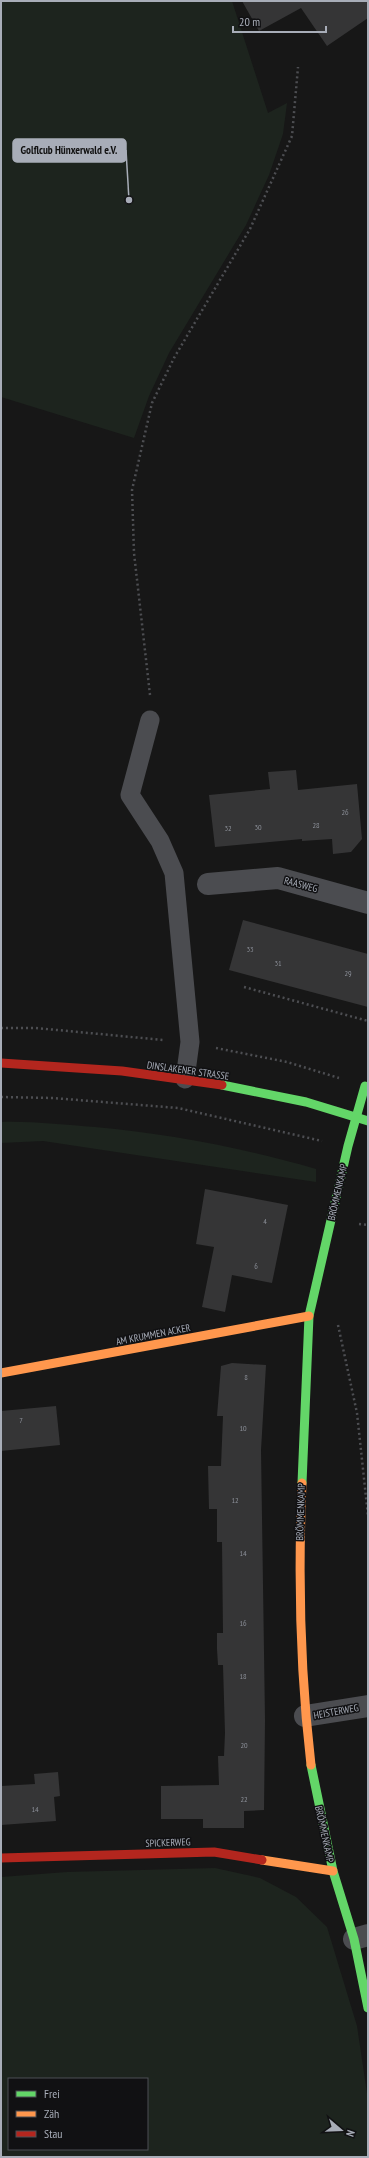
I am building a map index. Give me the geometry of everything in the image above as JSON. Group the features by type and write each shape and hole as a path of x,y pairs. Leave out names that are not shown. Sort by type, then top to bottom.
{"street":[{"name":"RAASWEG","path":"208,884 278,878 368,903"},
{"name":"DINSLAKENER STRASSE","path":"1,1063 54,1065 185,1078 278,1096 356,1116 368,1121"},
{"name":"BRÖMMENKAMP","path":"365,1086 348,1146 309,1316 299,1550 305,1716 311,1768 333,1871 361,1937 368,2008"},
{"name":"AM KRUMMEN ACKER","path":"1,1373 309,1316"},
{"name":"HEISTERWEG","path":"305,1716 368,1706"},
{"name":"SPICKERWEG","path":"1,1858 214,1852 333,1871"}],"lane":[{"path":"150,720 130,795 160,841 174,873 190,1042 185,1078"}],"path":[{"path":"150,720 150,690 134,553 132,490 152,403 174,358 250,229 292,136 298,67"},
{"path":"244,987 368,1021"},
{"path":"1,1097 53,1098 178,1108 348,1146"},
{"path":"336,1320 357,1413 368,1516"}],"shaded area":[{"path":"1,1 232,1 268,113 287,103 283,134 269,175 246,225 169,353 149,396 134,438 1,397"},
{"path":"1,1122 37,1123 123,1130 234,1148 316,1169 316,1182 43,1141 1,1143"},
{"path":"215,1868 260,1878 296,1897 327,1927 357,2026 368,2100 368,2157 1,2157 1,1877 67,1872"}],"building":[{"path":"242,1 368,1 368,18 327,46 301,8 259,31"},
{"path":"296,770 298,790 357,784 362,839 351,852 333,854 332,839 302,841 302,839 215,847 209,795 270,789 268,772"},
{"path":"243,920 368,954 368,1007 229,970"},
{"path":"205,1189 288,1205 272,1283 232,1275 225,1312 202,1307 214,1247 196,1244"},
{"path":"232,1363 266,1365 261,1450 265,1720 264,1810 244,1811 244,1828 203,1828 203,1819 161,1819 161,1786 219,1785 218,1756 224,1756 225,1733 223,1665 218,1665 217,1649 217,1633 223,1633 222,1542 217,1542 217,1509 209,1509 208,1466 221,1466 223,1416 217,1416 221,1366"},
{"path":"56,1406 60,1445 1,1451 1,1411"},
{"path":"58,1772 60,1796 54,1797 56,1821 1,1825 1,1786 35,1784 34,1774"}],"traffic: fast":[{"path":"222,1085 306,1102 368,1121"},
{"path":"302,1483 309,1316 348,1146 365,1086"},
{"path":"311,1765 333,1871 354,1939 368,2008"}],"traffic: slow":[{"path":"1,1373 309,1316"},
{"path":"302,1483 300,1553 302,1659 311,1765"},
{"path":"262,1860 333,1871"}],"traffic: jam":[{"path":"1,1063 122,1071 222,1085"},
{"path":"1,1858 214,1852 262,1860"}],"place":[{"name":"Golflcub Hünxerwald e.V.","path":"129,200"}]}
